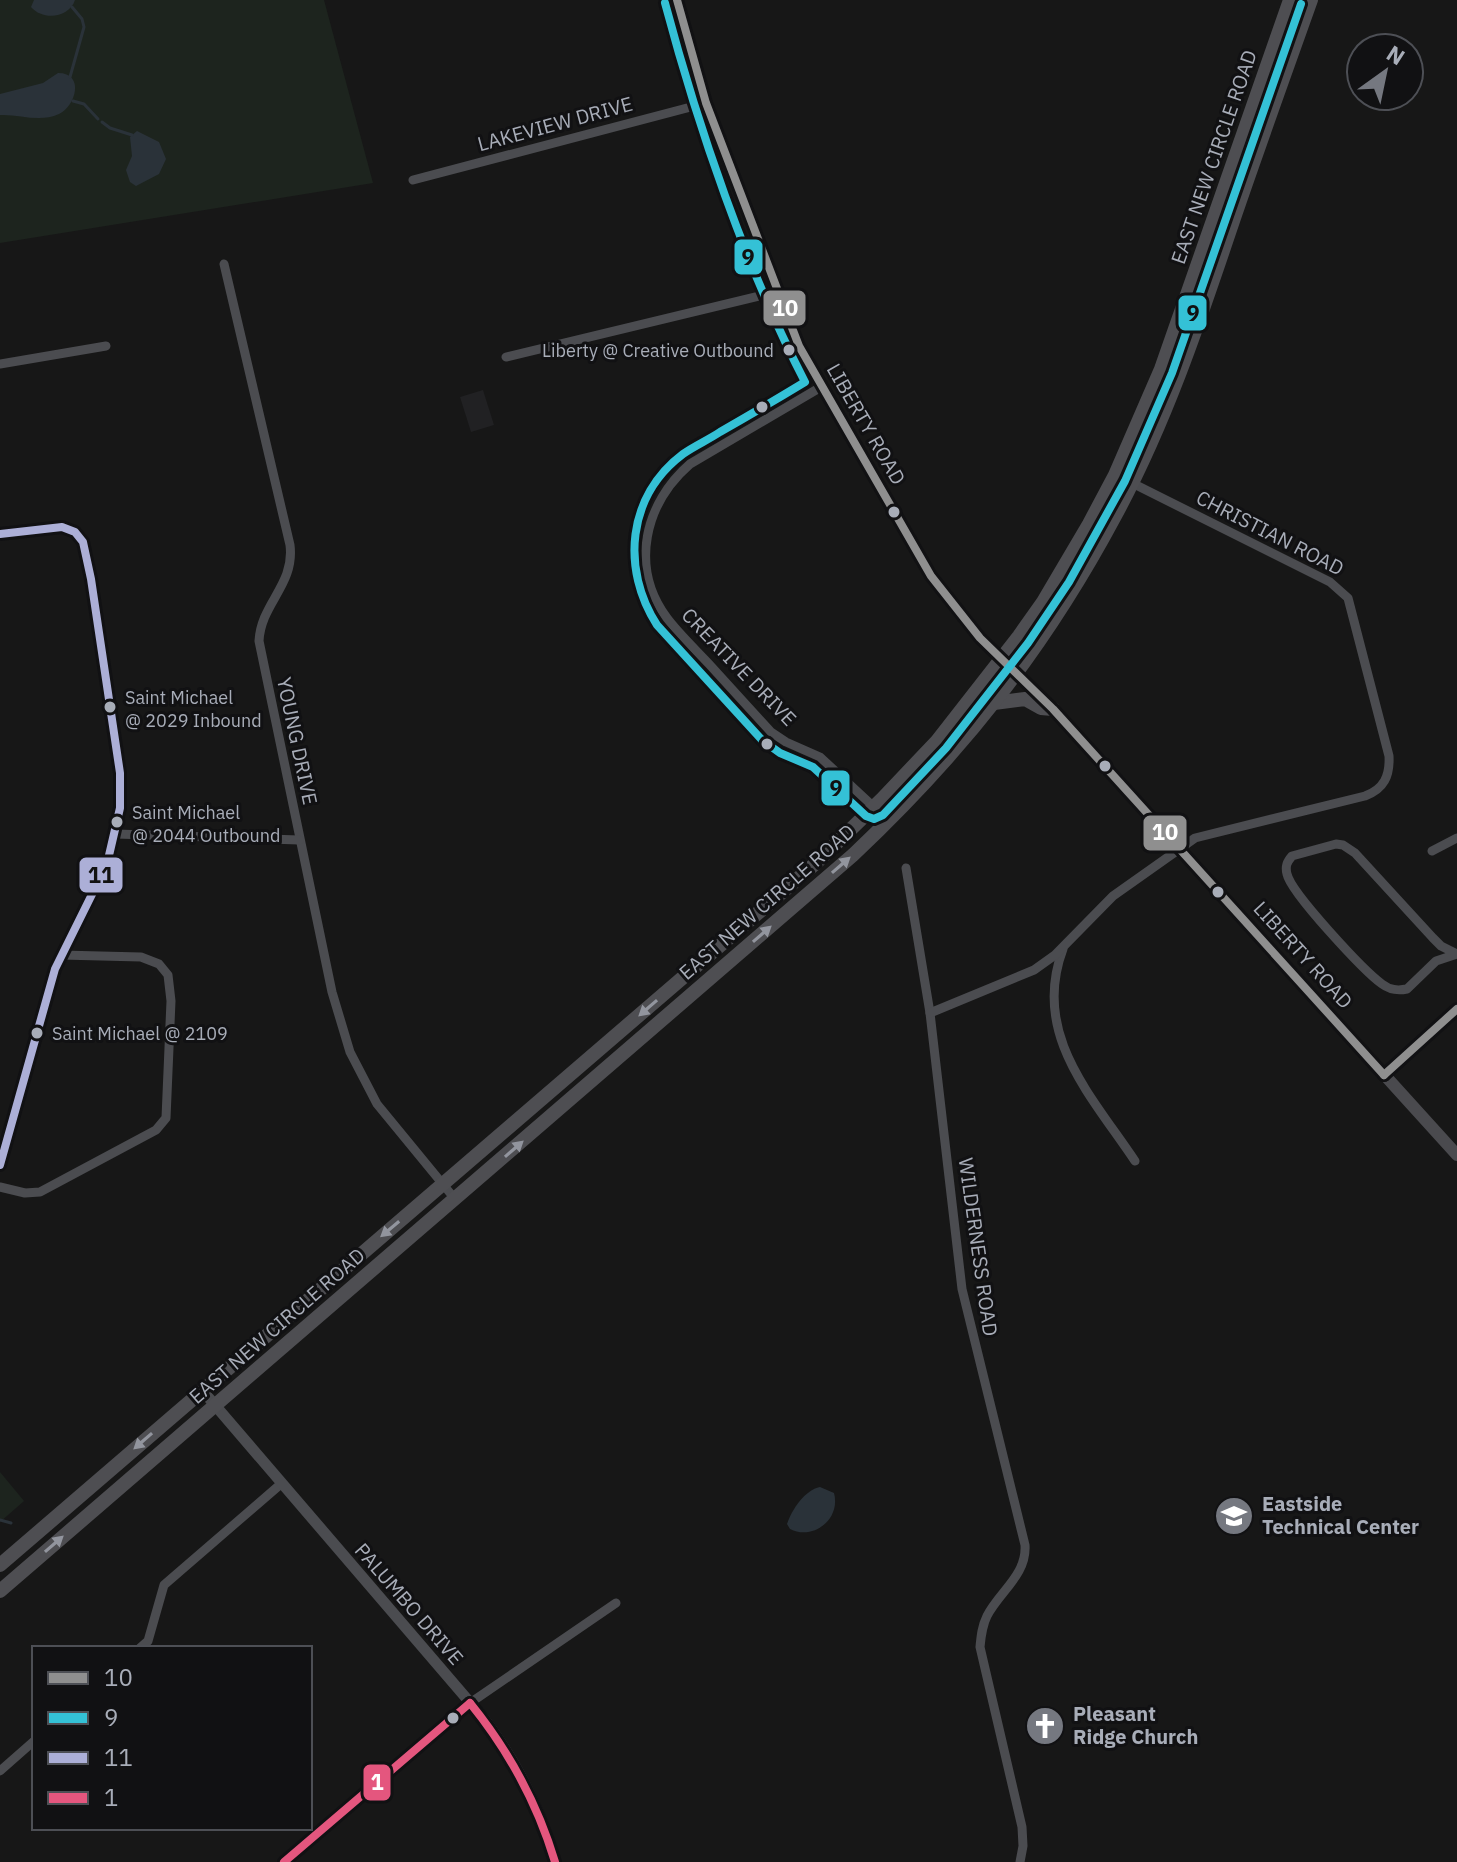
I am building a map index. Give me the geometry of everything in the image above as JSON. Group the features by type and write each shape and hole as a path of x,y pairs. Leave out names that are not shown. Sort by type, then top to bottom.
{"highway":[{"name":"EAST NEW CIRCLE ROAD","path":"0,1565 816,863 937,741 1043,602 1115,475 1161,369 1290,0"},
{"name":"EAST NEW CIRCLE ROAD","path":"0,1591 716,974 889,821 948,760 1018,673 1066,601 1132,483 1174,386 1311,0"},
{"path":"1224,191 1223,219 1229,224 1233,221"},
{"path":"1197,267 1201,269 1209,288"},
{"path":"1115,475 1132,483"},
{"path":"994,703 1025,699 1041,708 1053,709"}],"main road":[{"name":"LIBERTY ROAD","path":"677,0 706,103 799,346 931,576 972,628 1053,709 1457,1155"}],"street":[{"name":"LAKEVIEW DRIVE","path":"413,180 706,103"},
{"name":"YOUNG DRIVE","path":"224,264 290,545 288,576 264,617 259,641 332,992 350,1052 377,1104 455,1199"},
{"path":"506,357 776,292"},
{"path":"0,364 106,346"},
{"name":"CREATIVE DRIVE","path":"821,387 678,474 660,497 649,523 646,569 651,587 667,618 771,732 820,757 889,821"},
{"path":"1138,469 1152,493"},
{"name":"CHRISTIAN ROAD","path":"1132,483 1330,582 1348,598 1389,765 1385,783 1372,793 1195,838 1182,850"},
{"path":"0,534 62,527 75,532 83,542 119,751 120,808 116,834 100,881 61,955 51,982 0,1165"},
{"path":"116,834 299,840"},
{"path":"1432,851 1457,838"},
{"path":"1324,845 1343,845 1355,853 1441,946 1457,954 1436,961 1407,989 1393,990 1384,986 1297,892 1288,878 1287,862 1299,853 1324,845"},
{"path":"930,1013 1034,970 1064,946 1113,896 1182,850"},
{"name":"WILDERNESS ROAD","path":"906,868 930,1013 963,1291 1025,1545 1024,1564 987,1616 980,1647 1022,1827 1020,1862"},
{"path":"1064,946 1057,970 1054,999 1065,1054 1135,1161"},
{"path":"0,1187 25,1193 40,1192 156,1130 166,1118 171,1001 168,975 159,964 141,957 61,955"},
{"path":"1384,1075 1457,1009"},
{"name":"PALUMBO DRIVE","path":"202,1390 497,1736 521,1775 545,1829 555,1862"},
{"path":"142,1646 148,1641 164,1585 282,1483"},
{"path":"284,1862 470,1703 616,1603"},
{"path":"0,1771 32,1743"}],"shaded area":[{"path":"0,0 324,0 373,183 0,243"},
{"path":"34,0 75,0 67,11 49,16 31,7"},
{"path":"58,73 66,74 75,84 73,98 65,110 44,118 0,115 0,94 43,83"},
{"path":"137,131 159,142 166,159 159,174 136,186 130,182 126,170 132,156 130,137"},
{"path":"483,390 494,425 471,432 460,397"},
{"path":"0,1472 24,1501 0,1522"},
{"path":"820,1487 834,1493 835,1503 829,1519 816,1530 799,1532 790,1529 787,1524 796,1506 809,1492"}],"waterway":[{"path":"70,77 84,27 82,19 72,7"},
{"path":"73,101 84,104 98,119"},
{"path":"102,122 132,135"},
{"path":"0,1520 11,1523"}],"transit line":[{"name":"10","path":"677,0 706,103 799,346 931,576 980,638 1053,709 1384,1075"},
{"name":"9","path":"665,3 692,98 743,245 805,382 687,451 664,471 650,491 641,512 636,534 638,581 657,625 762,740 780,753 813,767 866,816 874,819 883,815 946,748 1028,643 1069,582 1125,481 1172,373 1301,4"},
{"name":"11","path":"0,534 62,527 75,532 83,542 120,773 120,808 107,864 55,969 0,1165"},
{"name":"10","path":"1384,1075 1457,1009"},
{"name":"1","path":"470,1703 520,1778 540,1819 555,1862"},
{"name":"1","path":"284,1862 470,1703"}],"place":[{"name":"Liberty @ Creative Outbound","path":"789,350"},
{"name":"Saint Michael @ 2029 Inbound","path":"110,707"},
{"name":"Saint Michael @ 2044 Outbound","path":"117,822"},
{"name":"Saint Michael @ 2109","path":"37,1033"},
{"name":"Eastside Technical Center","path":"1234,1516"},
{"name":"Pleasant Ridge Church","path":"1045,1726"}]}
